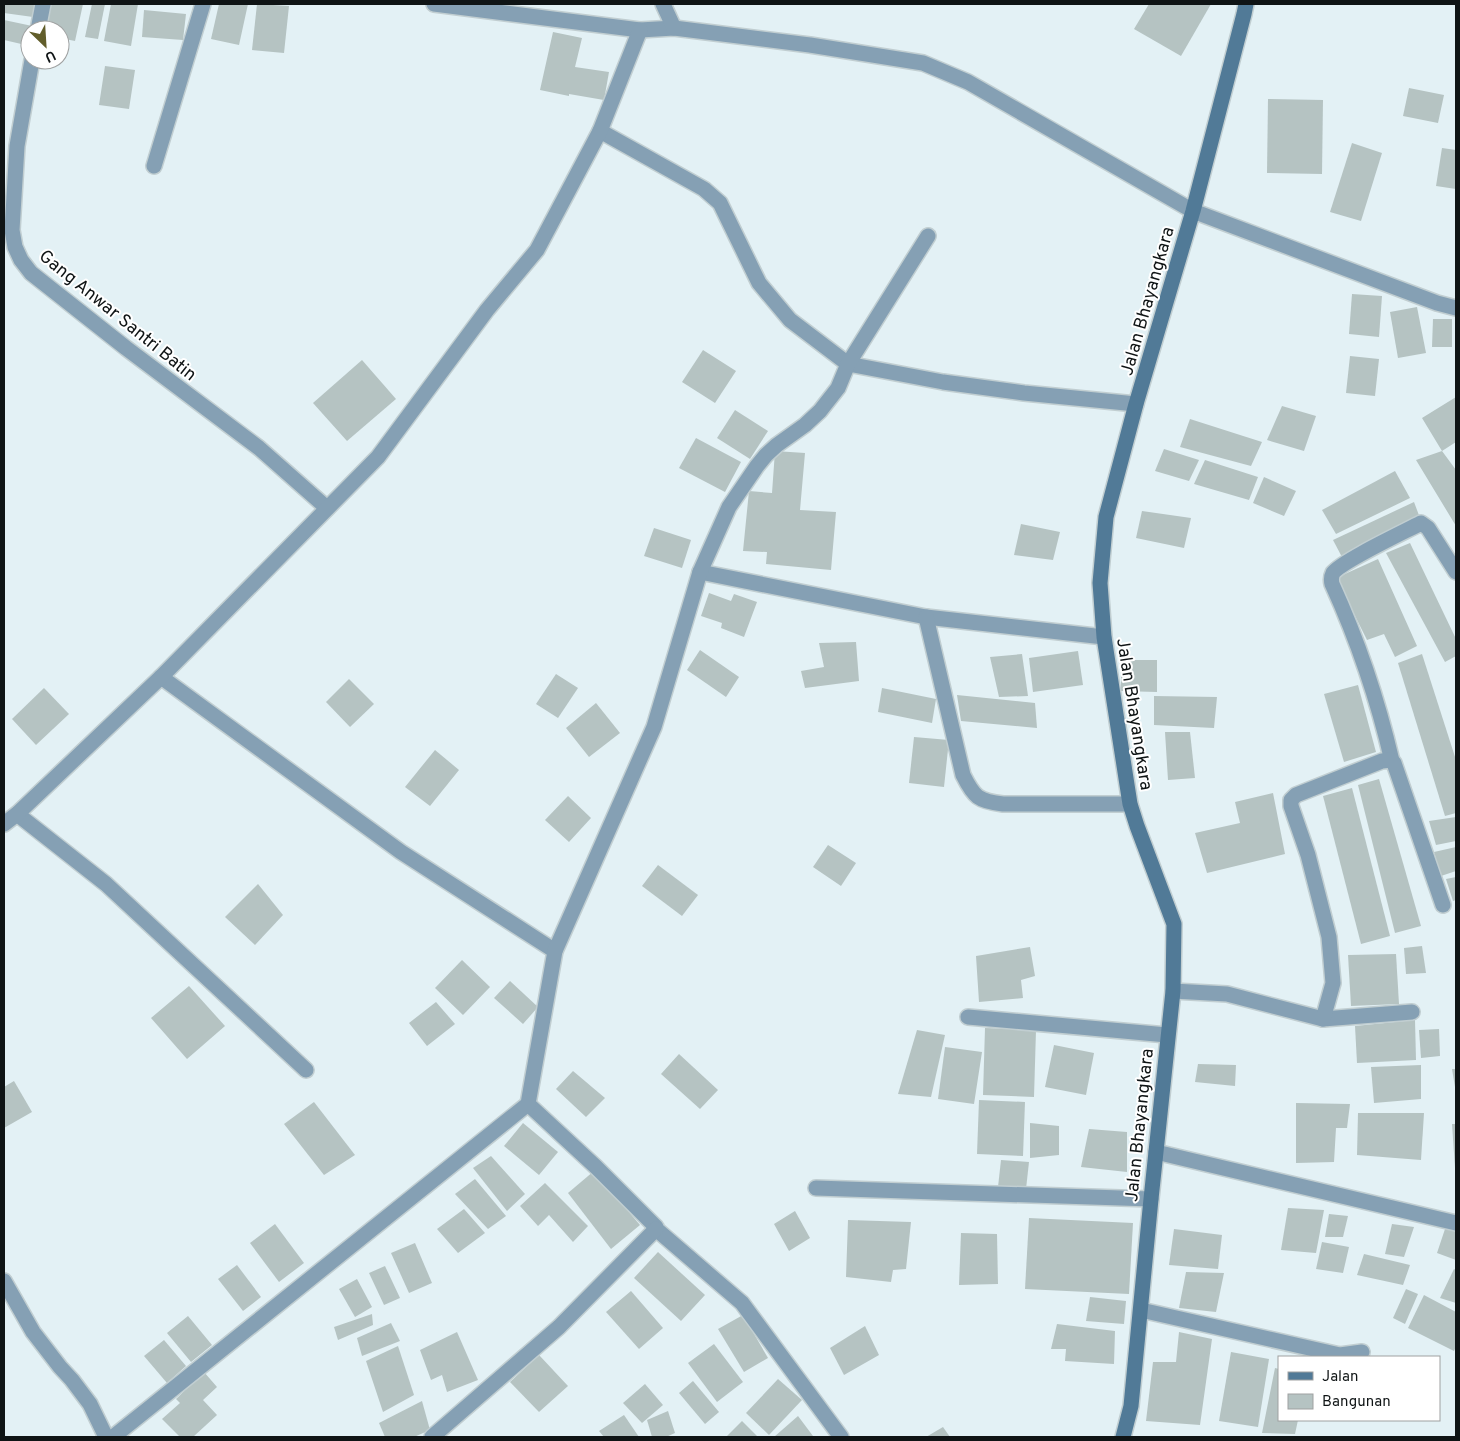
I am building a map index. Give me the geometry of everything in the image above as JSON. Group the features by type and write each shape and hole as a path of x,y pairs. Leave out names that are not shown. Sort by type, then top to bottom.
{"street":[{"path":"40,20 43,4"},
{"path":"154,166 203,4"},
{"path":"434,4 640,30 674,28 810,45 923,63 968,82 1193,211 1437,303 1456,308"},
{"path":"663,4 674,28"},
{"name":"Jalan Bhayangkara","path":"1123,1437 1132,1406 1150,1199 1173,991 1174,924 1130,804 1104,637 1100,583 1106,517 1136,404 1193,211 1246,4"},
{"path":"4,824 17,814 161,677 378,457 487,310 537,250 600,130 640,30"},
{"name":"Gang Anwar Santri Batin","path":"30,70 17,146 12,230 15,246 21,260 30,273 259,448 327,508"},
{"path":"600,130 704,189 720,204 759,283 790,320 848,364 943,382 1024,393 1136,404"},
{"path":"113,1437 528,1104 555,951 654,727 700,572 729,507 756,466 776,445 805,425 820,411 838,388 848,364 928,236"},
{"path":"1443,905 1392,761 1385,730 1359,649 1331,578 1334,571 1354,558 1421,523 1428,528 1456,572"},
{"path":"700,572 926,618 1104,637"},
{"path":"926,618 963,776 972,792 985,802 1003,804 1130,804"},
{"path":"161,677 401,852 555,951"},
{"path":"1323,1019 1333,983 1329,936 1308,855 1291,806 1291,800 1296,795 1382,761 1392,761"},
{"path":"17,814 106,884 306,1070"},
{"path":"1173,991 1227,994 1323,1019 1412,1012"},
{"path":"968,1017 1167,1035"},
{"path":"528,1104 596,1168 656,1229 742,1304 841,1437"},
{"path":"1156,1152 1456,1223"},
{"path":"816,1188 1150,1199"},
{"path":"432,1437 559,1327 656,1229"},
{"path":"4,1281 33,1332 90,1404 106,1437"},
{"path":"1141,1310 1340,1355 1362,1352"}],"building":[{"path":"4,4 35,4 33,17 4,13"},
{"path":"50,4 83,4 75,41 70,40 70,20 47,20"},
{"path":"92,4 105,4 98,39 85,37"},
{"path":"111,4 138,4 131,46 104,41"},
{"path":"219,4 248,4 239,45 211,39"},
{"path":"257,4 289,6 284,53 252,50"},
{"path":"1149,4 1211,4 1181,56 1134,29"},
{"path":"144,10 186,14 183,40 142,37"},
{"path":"4,20 20,23 20,44 4,40"},
{"path":"553,32 582,38 575,67 609,72 604,100 540,90"},
{"path":"105,66 135,70 129,109 99,105"},
{"path":"1409,88 1444,95 1438,123 1403,116"},
{"path":"1268,99 1323,100 1322,174 1267,173"},
{"path":"1352,143 1382,153 1361,221 1330,212"},
{"path":"1442,148 1456,150 1456,189 1436,186"},
{"path":"1352,294 1382,296 1379,337 1349,334"},
{"path":"1417,307 1426,353 1398,358 1390,312"},
{"path":"1433,319 1452,319 1452,347 1432,347"},
{"path":"703,350 736,371 715,403 682,382"},
{"path":"1350,356 1379,359 1375,396 1346,393"},
{"path":"362,360 396,399 347,441 313,403"},
{"path":"1456,397 1456,442 1442,451 1422,418"},
{"path":"1282,406 1316,416 1304,451 1267,440"},
{"path":"735,410 768,431 750,459 717,438"},
{"path":"1190,419 1262,442 1251,466 1180,447"},
{"path":"696,438 741,462 725,492 679,468"},
{"path":"1164,449 1199,460 1189,481 1155,471"},
{"path":"775,451 805,453 800,510 836,512 831,570 766,564 767,552 743,551 749,491 772,493"},
{"path":"1442,451 1456,470 1456,526 1416,460"},
{"path":"1205,460 1258,477 1249,500 1194,484"},
{"path":"1395,471 1410,498 1336,534 1322,510"},
{"path":"1264,477 1296,491 1284,516 1253,503"},
{"path":"1414,502 1420,518 1343,559 1333,540"},
{"path":"1142,511 1191,518 1184,548 1136,538"},
{"path":"1021,524 1060,532 1053,560 1014,555"},
{"path":"654,528 691,540 682,568 644,556"},
{"path":"1410,543 1456,639 1456,656 1445,662 1386,553"},
{"path":"1378,559 1417,646 1395,657 1384,634 1367,640 1336,578"},
{"path":"709,593 731,601 734,594 757,602 744,637 721,628 722,623 701,616"},
{"path":"856,642 859,681 805,688 801,671 824,667 819,643"},
{"path":"700,650 739,677 726,697 687,670"},
{"path":"1078,651 1083,685 1033,692 1029,658"},
{"path":"1022,654 1028,696 999,697 990,657"},
{"path":"1422,654 1456,760 1456,813 1445,816 1398,663"},
{"path":"1121,660 1157,660 1157,692 1121,691"},
{"path":"556,674 578,688 558,718 536,704"},
{"path":"349,679 374,704 350,727 326,702"},
{"path":"1358,685 1376,752 1344,762 1324,694"},
{"path":"44,688 69,714 36,745 12,719"},
{"path":"882,688 936,699 932,723 878,712"},
{"path":"957,695 1035,703 1037,728 961,721"},
{"path":"1154,696 1217,697 1214,728 1154,725"},
{"path":"596,703 620,733 589,757 566,728"},
{"path":"1165,732 1190,732 1195,778 1168,780"},
{"path":"914,737 949,740 944,787 909,783"},
{"path":"435,750 459,770 430,806 405,787"},
{"path":"1379,779 1421,926 1395,933 1358,785"},
{"path":"1352,788 1390,936 1361,944 1323,796"},
{"path":"1273,793 1285,854 1207,873 1195,833 1240,823 1235,802"},
{"path":"568,796 591,818 569,842 545,820"},
{"path":"1456,817 1456,841 1436,845 1429,821"},
{"path":"828,845 856,863 841,886 813,867"},
{"path":"1456,847 1456,871 1441,876 1434,852"},
{"path":"658,865 698,895 682,916 642,886"},
{"path":"1456,877 1456,900 1453,901 1446,879"},
{"path":"258,884 283,915 255,945 225,917"},
{"path":"1422,946 1426,973 1406,974 1404,948"},
{"path":"1030,947 1035,976 1021,980 1023,998 979,1002 976,956"},
{"path":"1396,954 1399,1004 1351,1006 1348,955"},
{"path":"462,960 490,987 463,1015 435,988"},
{"path":"510,981 538,1007 523,1024 494,998"},
{"path":"189,986 225,1026 187,1059 151,1018"},
{"path":"436,1002 455,1024 427,1046 409,1023"},
{"path":"1415,1020 1416,1060 1357,1063 1355,1026"},
{"path":"985,1028 1036,1030 1034,1097 983,1095"},
{"path":"1439,1029 1440,1056 1421,1058 1419,1030"},
{"path":"917,1030 945,1035 931,1097 898,1094"},
{"path":"1054,1045 1094,1053 1086,1095 1045,1087"},
{"path":"945,1047 982,1052 974,1104 938,1099"},
{"path":"679,1054 718,1090 700,1109 661,1074"},
{"path":"1198,1064 1236,1065 1235,1086 1195,1082"},
{"path":"1421,1065 1421,1099 1374,1103 1371,1067"},
{"path":"1452,1069 1456,1069 1455,1087"},
{"path":"573,1071 605,1098 586,1117 556,1089"},
{"path":"14,1081 32,1112 4,1128 4,1087"},
{"path":"979,1100 1025,1102 1023,1156 977,1154"},
{"path":"314,1102 355,1155 324,1175 284,1124"},
{"path":"1296,1103 1350,1104 1347,1128 1336,1128 1334,1162 1296,1163"},
{"path":"1358,1113 1424,1113 1421,1160 1357,1155"},
{"path":"523,1123 558,1152 539,1175 504,1146"},
{"path":"1030,1123 1059,1126 1059,1155 1030,1158"},
{"path":"1452,1124 1456,1124 1456,1168 1455,1168"},
{"path":"1089,1129 1127,1132 1127,1172 1081,1167"},
{"path":"491,1156 525,1194 507,1211 473,1168"},
{"path":"1001,1160 1029,1162 1026,1189 998,1187"},
{"path":"594,1171 640,1225 611,1249 568,1193"},
{"path":"475,1179 506,1216 488,1229 455,1194"},
{"path":"545,1183 588,1226 573,1242 549,1215 538,1226 520,1206"},
{"path":"1288,1208 1324,1210 1316,1253 1281,1250"},
{"path":"464,1209 485,1233 458,1253 437,1229"},
{"path":"795,1211 810,1238 789,1251 774,1224"},
{"path":"1329,1214 1348,1216 1343,1237 1325,1237"},
{"path":"1029,1218 1133,1223 1129,1294 1025,1289"},
{"path":"848,1220 911,1222 906,1269 893,1270 891,1282 846,1277"},
{"path":"275,1224 304,1263 279,1282 250,1243"},
{"path":"1392,1224 1414,1227 1404,1257 1385,1254"},
{"path":"1446,1226 1456,1228 1456,1260 1437,1253"},
{"path":"1174,1229 1222,1235 1218,1269 1169,1265"},
{"path":"961,1233 997,1234 998,1284 959,1285"},
{"path":"1322,1242 1349,1247 1343,1273 1316,1269"},
{"path":"415,1243 432,1283 409,1293 391,1253"},
{"path":"658,1252 705,1295 681,1321 634,1278"},
{"path":"1364,1254 1410,1265 1403,1285 1357,1275"},
{"path":"237,1265 261,1297 243,1311 218,1279"},
{"path":"385,1266 400,1298 384,1305 369,1273"},
{"path":"1454,1269 1456,1270 1456,1303 1440,1298"},
{"path":"1186,1272 1224,1273 1216,1312 1179,1308"},
{"path":"357,1279 372,1307 355,1317 339,1289"},
{"path":"1406,1289 1418,1294 1405,1324 1393,1318"},
{"path":"631,1291 663,1328 639,1349 606,1312"},
{"path":"1424,1295 1456,1312 1456,1347 1454,1351 1408,1328"},
{"path":"1090,1297 1126,1301 1124,1324 1086,1321"},
{"path":"372,1314 373,1325 338,1340 334,1327"},
{"path":"743,1315 768,1358 744,1372 718,1329"},
{"path":"188,1316 212,1345 191,1362 167,1333"},
{"path":"391,1323 400,1341 362,1356 357,1338"},
{"path":"1057,1324 1115,1331 1114,1364 1065,1361 1066,1349 1051,1349"},
{"path":"865,1326 879,1355 844,1375 830,1348"},
{"path":"457,1332 478,1380 447,1392 442,1375 431,1380 420,1350"},
{"path":"1179,1332 1212,1339 1200,1425 1146,1421 1153,1362 1176,1362"},
{"path":"164,1340 186,1366 167,1383 144,1356"},
{"path":"714,1344 743,1382 717,1402 688,1363"},
{"path":"398,1346 414,1395 383,1412 366,1361"},
{"path":"1231,1352 1269,1359 1258,1427 1219,1421"},
{"path":"539,1355 568,1386 539,1412 510,1382"},
{"path":"1275,1368 1278,1369 1278,1421 1298,1421 1295,1434 1262,1433"},
{"path":"204,1372 217,1387 203,1400 217,1415 193,1437 180,1437 162,1419 180,1403 176,1399"},
{"path":"778,1379 802,1400 769,1435 746,1413"},
{"path":"693,1381 719,1412 705,1424 679,1393"},
{"path":"645,1384 663,1405 642,1423 623,1403"},
{"path":"422,1401 430,1430 414,1437 385,1437 379,1423"},
{"path":"668,1411 675,1433 666,1437 652,1437 647,1420"},
{"path":"624,1415 639,1437 604,1437 599,1431"},
{"path":"798,1416 813,1436 774,1437"},
{"path":"742,1421 758,1437 726,1437"},
{"path":"943,1427 950,1437 926,1437"}]}
